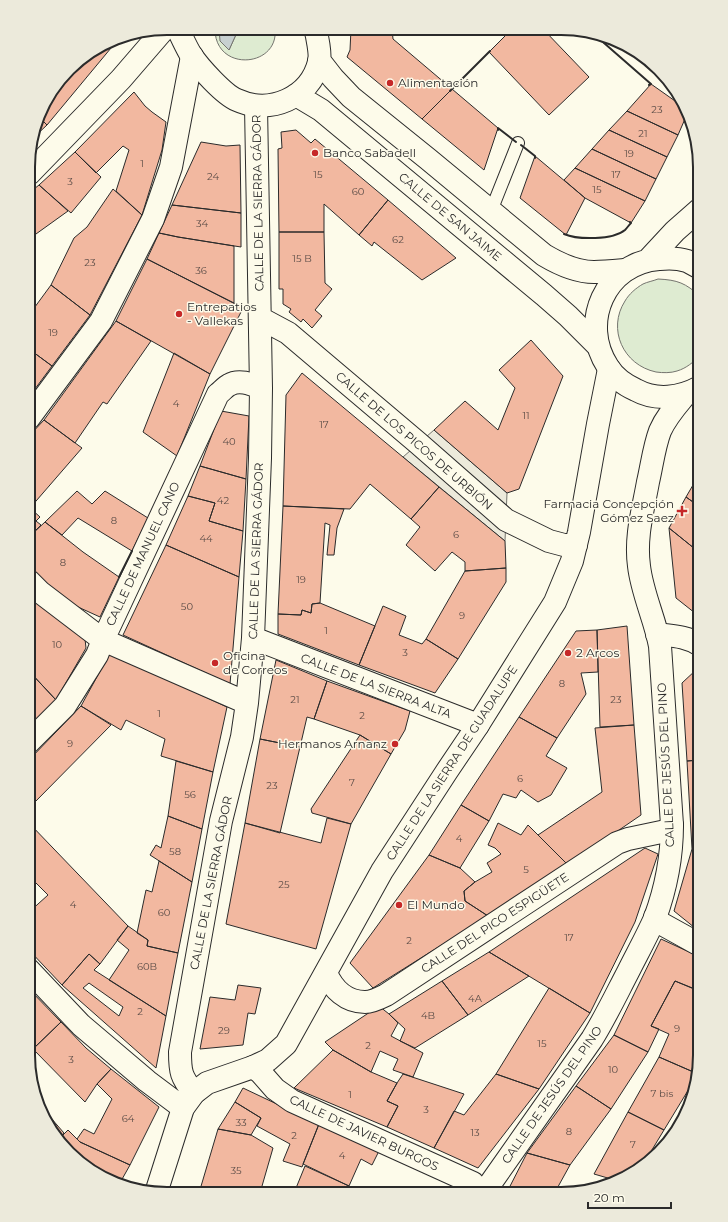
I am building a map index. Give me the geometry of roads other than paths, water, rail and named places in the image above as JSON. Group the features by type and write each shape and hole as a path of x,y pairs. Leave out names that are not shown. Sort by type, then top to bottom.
{"street":[{"path":"35,168 121,79 159,35"},
{"path":"181,35 192,56 219,88 236,100 256,106 283,103 296,95 312,79 320,60"},
{"path":"316,35 320,60 332,78 351,96 544,255 560,264 576,270 592,272 625,270"},
{"path":"35,410 101,321 153,219 171,167 192,56"},
{"name":"CALLE DE SAN JAIME","path":"296,95 321,110 544,295 568,316 598,346"},
{"name":"CALLE DE LA SIERRA GÁDOR","path":"188,1100 185,1082 180,1070 180,1052 221,821 242,737 247,703 253,638 260,458 261,388 256,106"},
{"path":"649,260 675,230 693,215"},
{"path":"693,264 687,261 669,258 649,260 636,264 625,270 609,285 597,311 596,328 598,346 602,358 609,369 624,384 643,394 665,397 693,393"},
{"name":"CALLE DE LOS PICOS DE URBIÓN","path":"260,318 288,333 506,520 549,541 564,546 576,545"},
{"name":"CALLE DE LA SIERRA DE GUADALUPE","path":"188,1100 207,1083 253,1067 268,1060 286,1044 382,871 478,725 555,602 572,562 576,545 609,369"},
{"name":"CALLE DE MANUEL CANO","path":"35,736 65,706 97,655 218,394 230,384 240,382 250,383 261,388"},
{"name":"CALLE DE JESÚS DEL PINO","path":"488,1187 592,1040 617,994 655,917 669,866 672,844 672,826 660,646 639,567 638,535 652,462 660,432 669,413 693,393"},
{"path":"35,587 103,640 247,703"},
{"path":"657,634 676,636 693,640"},
{"name":"CALLE DE LA SIERRA ALTA","path":"253,638 478,725"},
{"name":"CALLE DEL PICO ESPIGÜETE","path":"326,973 330,982 339,993 349,999 365,1002 386,995 617,843 628,838 666,831 672,826"},
{"path":"655,917 662,924 693,941"},
{"path":"35,977 82,1025 147,1081 188,1100 158,1187"},
{"name":"CALLE DE JAVIER BURGOS","path":"253,1067 284,1096 473,1183 476,1187"}],"lane":[{"path":"491,211 518,143"}],"place":[{"name":"Alimentación","path":"390,83"},
{"name":"Banco Sabadell","path":"315,153"},
{"name":"Entrepatios - Vallekas","path":"179,314"},
{"name":"Farmacia Concepción Gómez Saez","path":"682,511"},
{"name":"2 Arcos","path":"568,653"},
{"name":"Oficina de Correos","path":"215,663"},
{"name":"Hermanos Arnanz","path":"395,744"},
{"name":"El Mundo","path":"399,905"}]}
